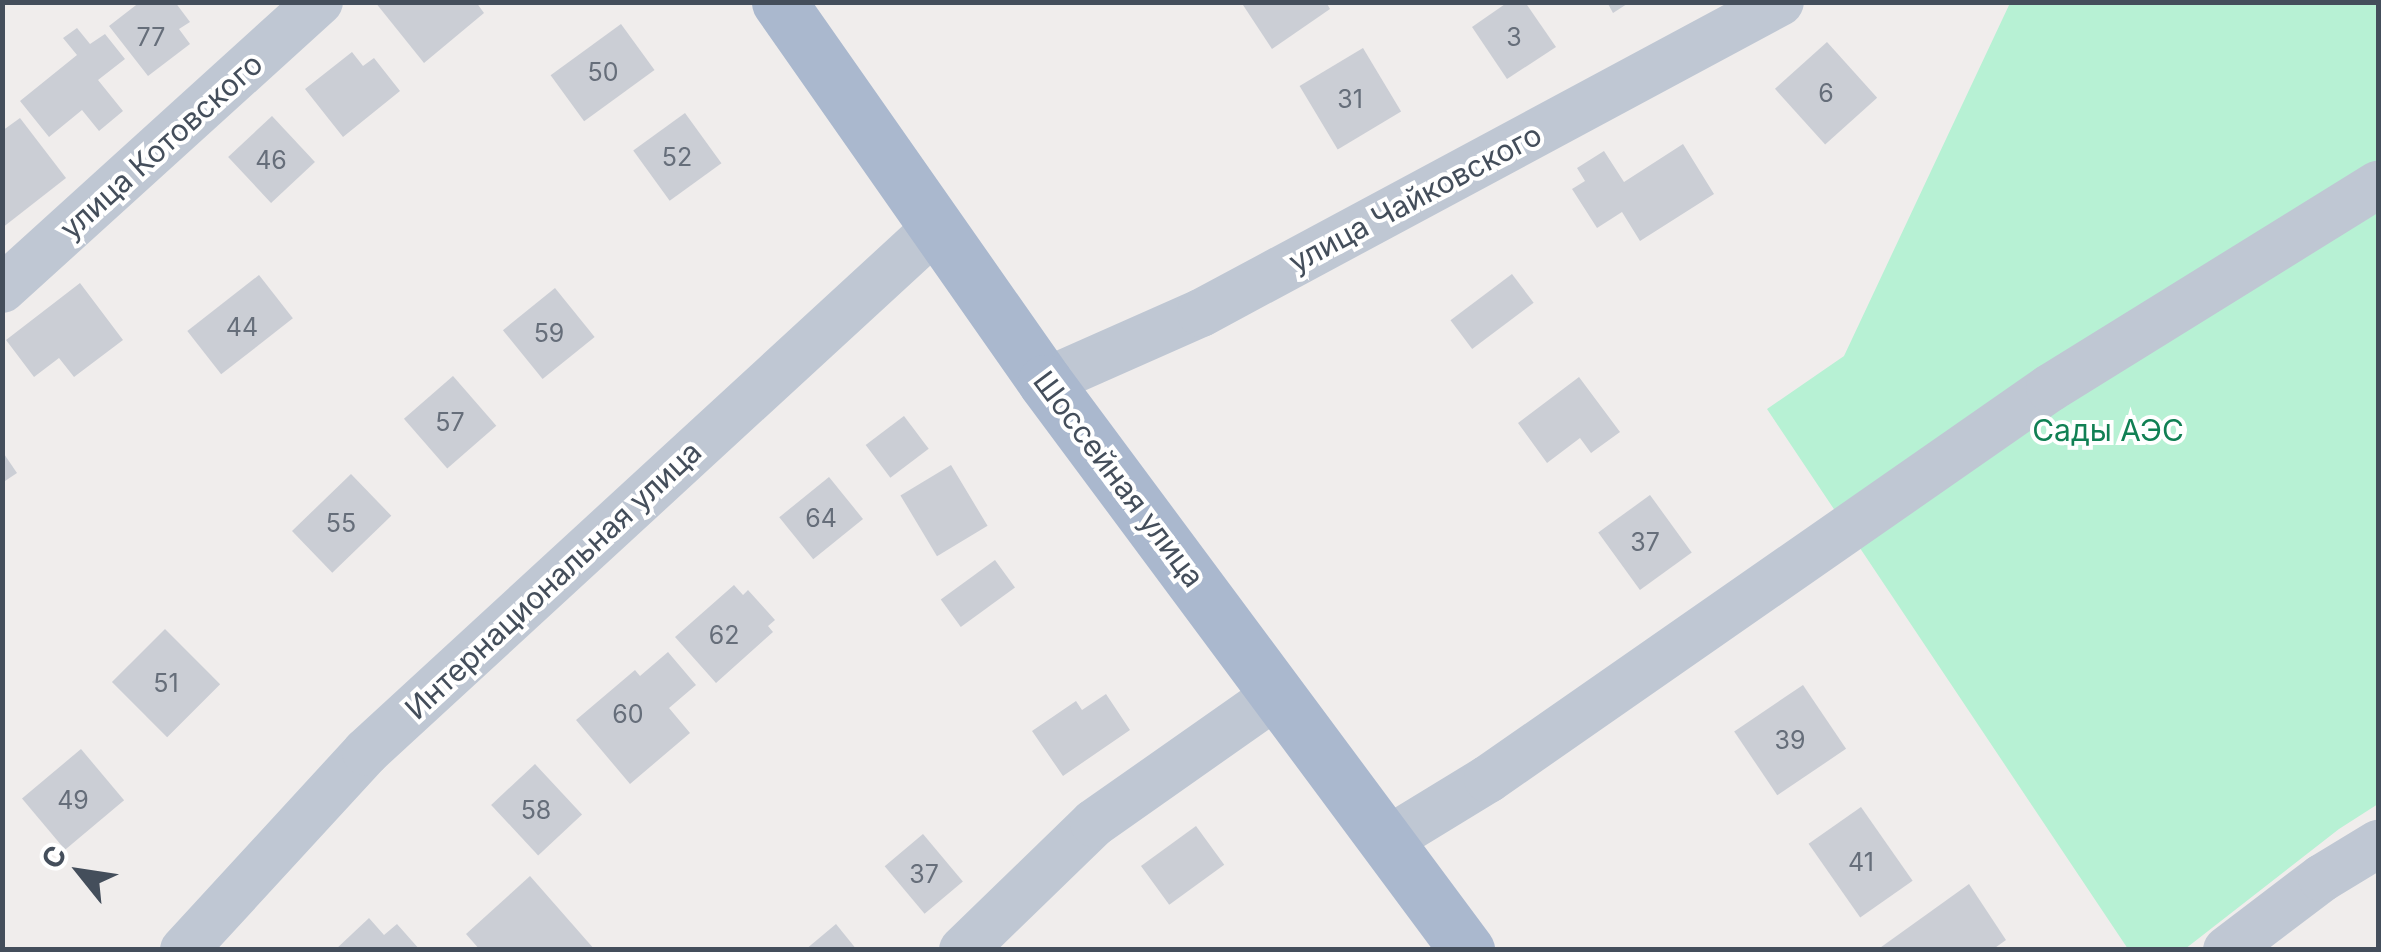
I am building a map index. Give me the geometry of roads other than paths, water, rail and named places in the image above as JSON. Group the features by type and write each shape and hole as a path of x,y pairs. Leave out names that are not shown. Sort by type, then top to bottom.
{"main road":[{"name":"Шоссейная улица","path":"780,2 1045,382 1467,950"}],"street":[{"name":"улица Котовского","path":"2,289 319,2"},
{"name":"улица Чайковского","path":"1045,382 1201,313 1780,2"},
{"path":"1388,840 1488,779 2050,388 2378,185"},
{"name":"Интернациональная улица","path":"184,950 366,752 938,227"},
{"path":"963,950 1094,823 1279,693"},
{"path":"2228,950 2322,878 2378,844"}],"park label":[{"name":"Сады АЭС","path":"2108,430"}]}
